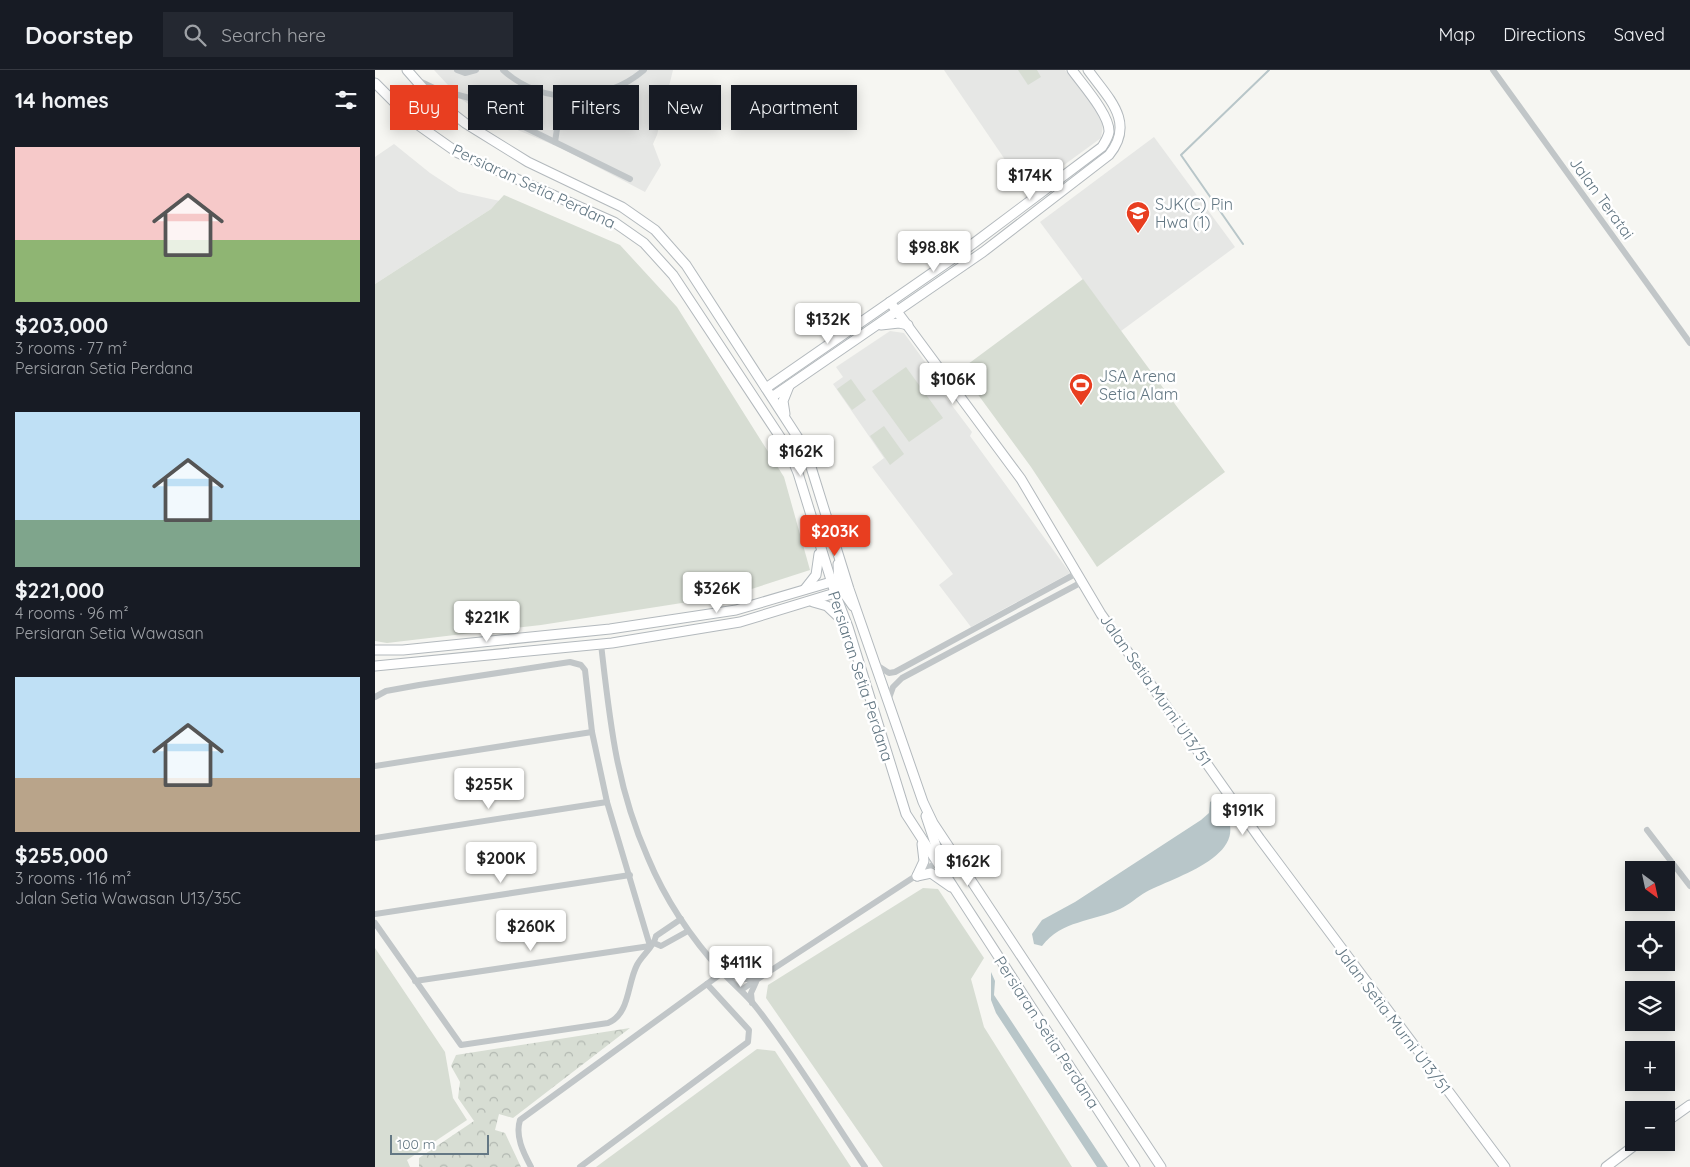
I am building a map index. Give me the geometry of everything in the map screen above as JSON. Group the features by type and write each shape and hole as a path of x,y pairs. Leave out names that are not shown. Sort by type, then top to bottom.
{"main road":[{"name":"Persiaran Setia Perdana","path":"407,70 429,95 481,132 528,162 622,207 655,230 686,265 766,388"},
{"path":"767,397 766,388 890,302 1102,147 1108,138 1108,124 1103,113 1072,70"},
{"path":"770,422 762,403 767,397 789,386 914,301 1091,170 1119,144 1122,132 1120,118 1113,104 1088,70"},
{"name":"Persiaran Setia Perdana","path":"375,83 415,122 458,153 614,222 644,243 673,275 788,449 798,473 817,539 848,627 905,814 1128,1156 1133,1167"},
{"path":"878,326 893,323 908,325 907,314 914,301"},
{"name":"Jalan Setia Murni U13/51","path":"890,302 1021,479 1101,614 1260,839 1505,1167"},
{"path":"747,359 763,376 782,377"},
{"path":"744,382 767,397"},
{"path":"786,420 783,401 789,386"},
{"name":"Persiaran Setia Perdana","path":"767,397 800,441 811,467 875,664 925,806 934,826 1161,1167"},
{"path":"805,590 818,569 817,539"},
{"path":"835,587 838,554"},
{"path":"375,650 403,650 613,628 736,610 805,590 835,587"},
{"path":"375,666 601,644 740,622 810,602 835,587"},
{"path":"835,587 857,610"},
{"path":"810,602 827,606 848,627"},
{"path":"601,644 613,628"},
{"path":"587,631 601,644"},
{"path":"925,806 927,822 937,849 937,862"},
{"path":"917,830 925,853 925,861 917,876"},
{"path":"917,876 925,873 936,874 958,894"},
{"path":"1675,1116 1690,1105"},
{"path":"1149,1149 1152,1167"},
{"path":"1606,1167 1627,1151"}],"street":[{"path":"457,70 465,73 476,70"},
{"path":"503,70 521,83 553,94"},
{"path":"623,85 644,70"},
{"name":"Jalan Teratai","path":"1493,70 1690,343"},
{"path":"415,79 436,88 468,97"},
{"path":"531,130 630,179"},
{"path":"555,142 557,130"},
{"path":"875,664 889,673 895,672 1077,573"},
{"path":"888,701 893,687 902,678 1082,582"},
{"path":"601,644 612,742 627,806 648,860 688,931 723,973 752,1002 781,1041 865,1167"},
{"path":"375,697 386,691 419,685 571,662 581,665 585,670 592,732 607,802 652,944"},
{"path":"375,766 592,732"},
{"path":"375,838 607,802"},
{"path":"1647,830 1690,886"},
{"path":"741,990 937,862"},
{"path":"375,914 630,875"},
{"path":"375,923 455,1040 461,1045 608,1023 617,1019 622,1012 636,966 656,936 681,919"},
{"path":"415,981 652,944 661,946 688,931"},
{"path":"723,973 744,979 758,979"},
{"path":"531,1167 518,1138 517,1128 520,1120 723,973"},
{"path":"752,1002 752,988 758,979"},
{"path":"580,1167 748,1042 749,1030 707,984"}],"shaded area":[{"path":"434,70 673,70 669,85 649,85 649,130 658,130 653,144 661,165 645,192 563,149 517,130 543,130 543,85 468,85 468,104 458,96 458,85 448,85"},
{"path":"944,70 1065,70 1104,119 1101,138 1027,192"},
{"name":"SJK(C) Pin Hwa (1)","path":"1154,137 1235,247 1121,331 1040,222"},
{"path":"394,144 430,173 459,192 500,201 491,209 375,284 375,157"},
{"path":"890,331 904,333 936,377 935,383 972,432 970,436 1070,573 971,627 939,585 953,574 872,467 884,458 833,384 843,377 836,367"},
{"path":"1214,799 1227,817 1230,833 1225,847 1213,858 1197,868 1146,892 1120,909 1068,926 1050,937 1042,946 1034,944 1032,934 1042,920 1075,902 1201,820 1209,813 1210,802"},
{"path":"991,972 995,981 994,995 1108,1167 1097,1167 996,1013 991,1000"}],"green space":[{"path":"1018,70 1037,70 1041,77 1028,85"},
{"path":"504,195 620,245 677,307 784,477 810,570 733,595 541,625 387,643 375,641 375,284 491,209"},
{"name":"JSA Arena Setia Alam","path":"1083,279 1225,472 1097,567 1031,467 960,370"},
{"path":"906,367 943,418 909,442 872,391"},
{"path":"851,379 866,400 852,410 837,389"},
{"path":"884,426 904,454 890,465 870,436"},
{"path":"923,888 938,889 984,958 971,979 984,1027 1072,1167 883,1167 766,998 768,985"},
{"path":"375,948 445,1052 453,1098 467,1120 407,1160 410,1167 375,1167"},
{"path":"630,1028 513,1118 499,1114 495,1130 505,1133 521,1167 419,1167 419,1158 474,1121 458,1098 460,1082 451,1066 456,1055"},
{"path":"757,1049 775,1051 851,1167 596,1167"}],"waterway":[{"path":"1243,244 1181,155 1269,70"}],"place":[{"name":"SJK(C) Pin Hwa (1)","path":"1138,234"},
{"name":"JSA Arena Setia Alam","path":"1081,406"}]}
